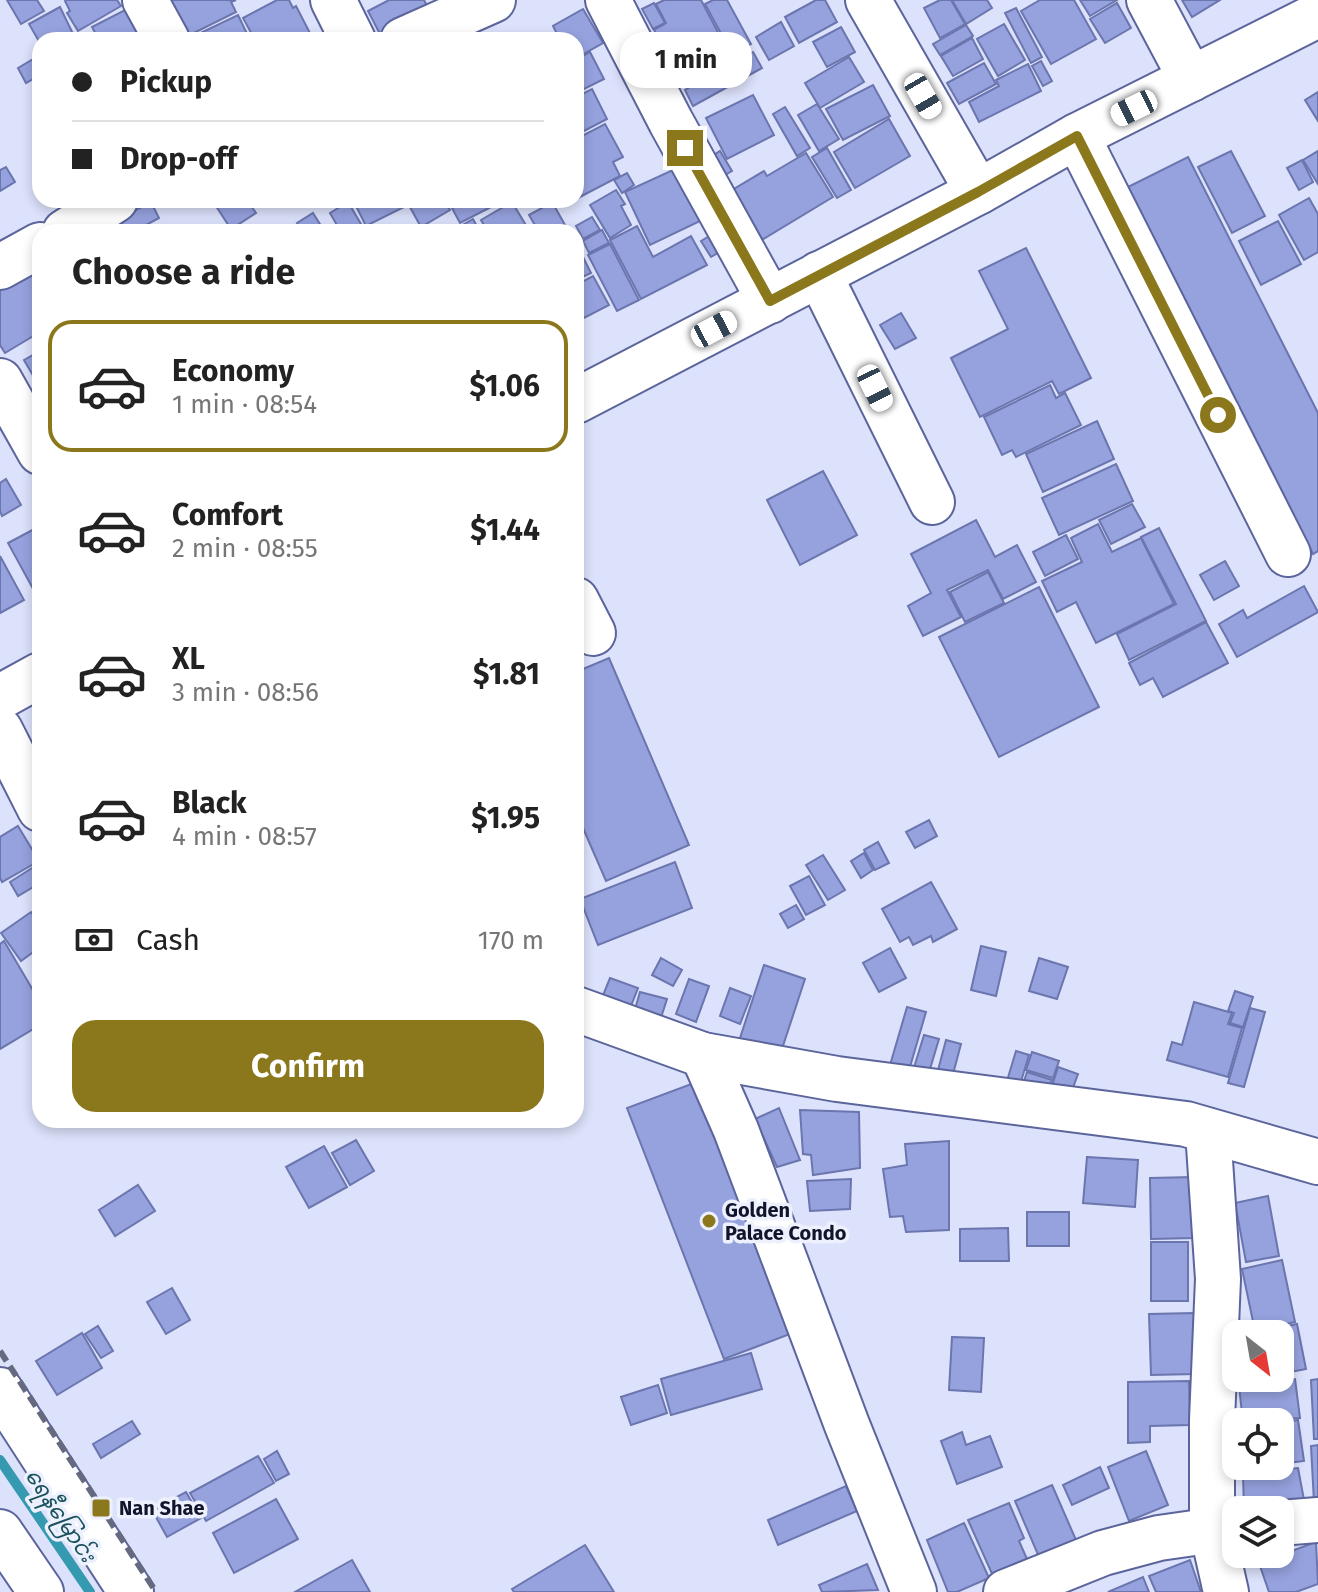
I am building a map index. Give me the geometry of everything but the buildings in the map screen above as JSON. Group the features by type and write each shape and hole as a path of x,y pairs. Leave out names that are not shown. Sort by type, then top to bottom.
{"street":[{"path":"145,0 163,32"},
{"path":"333,0 349,32"},
{"path":"421,32 493,0"},
{"path":"608,0 770,301"},
{"path":"868,0 978,192"},
{"path":"1149,0 1191,79"},
{"path":"584,397 978,192 1077,136 1318,15"},
{"path":"1077,136 1288,554"},
{"path":"78,224 102,208"},
{"path":"0,267 32,249"},
{"path":"819,274 932,502"},
{"path":"0,381 32,438"},
{"path":"0,697 32,679"},
{"path":"0,730 32,793"},
{"path":"584,1012 703,1055 837,1079 1186,1124 1318,1162"},
{"path":"703,1055 736,1130 847,1425 914,1592"},
{"path":"1208,1131 1218,1279 1212,1420 1222,1511"},
{"path":"0,1390 131,1592"},
{"path":"1294,1522 1318,1520"},
{"path":"1006,1592 1103,1553 1159,1538 1222,1529"},
{"path":"0,1532 41,1592"},
{"path":"1225,1568 1226,1592"}],"waterway":[{"name":"ရေနီမြောင်း","path":"0,1460 90,1592"}],"railway":[{"path":"0,1351 156,1592"}],"place":[{"name":"Golden Palace Condo","path":"709,1221"},
{"name":"Nan Shae","path":"101,1508"}],"route":[{"path":"685,148 770,301 978,192 1077,136 1218,415"}]}
